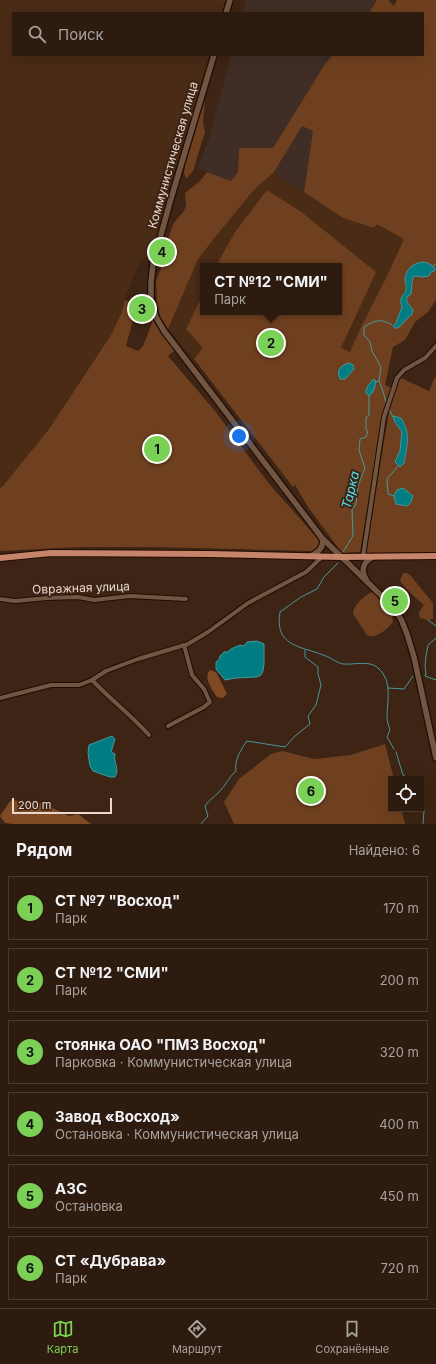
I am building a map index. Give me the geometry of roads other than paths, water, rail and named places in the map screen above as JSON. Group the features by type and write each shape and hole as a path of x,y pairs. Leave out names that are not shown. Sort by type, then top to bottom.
{"main road":[{"path":"226,12 230,0"},
{"name":"Коммунистическая улица","path":"214,56 153,264 151,283 153,306 156,317 164,331 322,538 394,610 407,634 418,672 436,758"},
{"path":"311,556 321,549 323,545 322,538"},
{"path":"0,558 51,553 210,554 322,557 341,557 363,554 374,557 436,556"},
{"path":"371,586 364,577 364,568 368,559 374,557"}],"street":[{"path":"363,554 384,417 397,378 404,370 425,358 436,346"},
{"path":"0,698 51,685 79,685 92,680 106,671 138,659 184,646 208,632 248,603 306,572 322,557"},
{"name":"Овражная улица","path":"0,599 15,601 78,597 94,600 137,596 186,599"},
{"path":"168,726 204,707 210,702 204,690 192,675 184,646"},
{"path":"92,680 149,735"}],"water":[{"path":"423,262 428,263 435,268 434,271 431,272 429,276 413,277 411,294 407,297 407,302 413,310 412,314 398,328 395,328 393,326 396,323 402,307 401,298 406,289 405,279 408,269 413,265"},
{"path":"349,363 353,365 354,369 345,379 340,379 338,373 340,369"},
{"path":"374,379 376,382 373,392 369,396 366,393 367,389 369,384"},
{"path":"393,416 401,418 407,435 404,463 400,467 395,462 400,451 402,432"},
{"path":"403,488 413,496 411,502 407,506 396,504 394,496 397,490"},
{"path":"257,641 264,644 264,664 261,675 257,677 225,680 216,669 216,662 219,660 220,656 224,652 228,652 240,645 244,646 247,642"},
{"path":"112,736 115,739 111,752 115,754 117,771 115,777 110,777 93,771 90,766 88,753 89,745"}],"waterway":[{"name":"Тарка","path":"432,267 436,264"},
{"name":"Тарка","path":"375,382 379,381 381,367 372,351 370,342 364,335 364,327 378,321 385,321 392,325"},
{"path":"379,381 386,403"},
{"name":"Тарка","path":"343,552 353,536 352,510 356,504 358,486 365,468 359,450 360,439 366,437 368,431 366,430 366,417 369,415 369,395"},
{"path":"389,409 393,417"},
{"path":"394,496 388,494 387,479 398,466"},
{"name":"Тарка","path":"338,563 324,577 317,589 301,597 280,612 279,623 281,632 291,643 298,646 343,664 371,664 383,673 386,679 388,692 387,718 390,730 387,737 394,749"},
{"path":"428,620 436,626"},
{"path":"436,638 428,645 425,666 425,676 436,680"},
{"path":"201,824 208,816 205,806 236,771 237,759 240,751 247,741 285,747 295,736 310,724 308,716 316,705 321,685 318,667 305,657 305,650"},
{"path":"388,688 404,689 413,676"},
{"name":"Тарка","path":"396,752 403,775 405,776"},
{"name":"Тарка","path":"423,824 424,812"}],"place":[{"name":"Завод «Восход»","path":"162,252"},
{"name":"стоянка ОАО \"ПМЗ Восход\"","path":"142,309"},
{"name":"СТ №12 \"СМИ\"","path":"271,343"},
{"name":"СТ №7 \"Восход\"","path":"157,449"},
{"name":"АЗС","path":"395,601"},
{"name":"СТ «Дубрава»","path":"311,791"}]}
